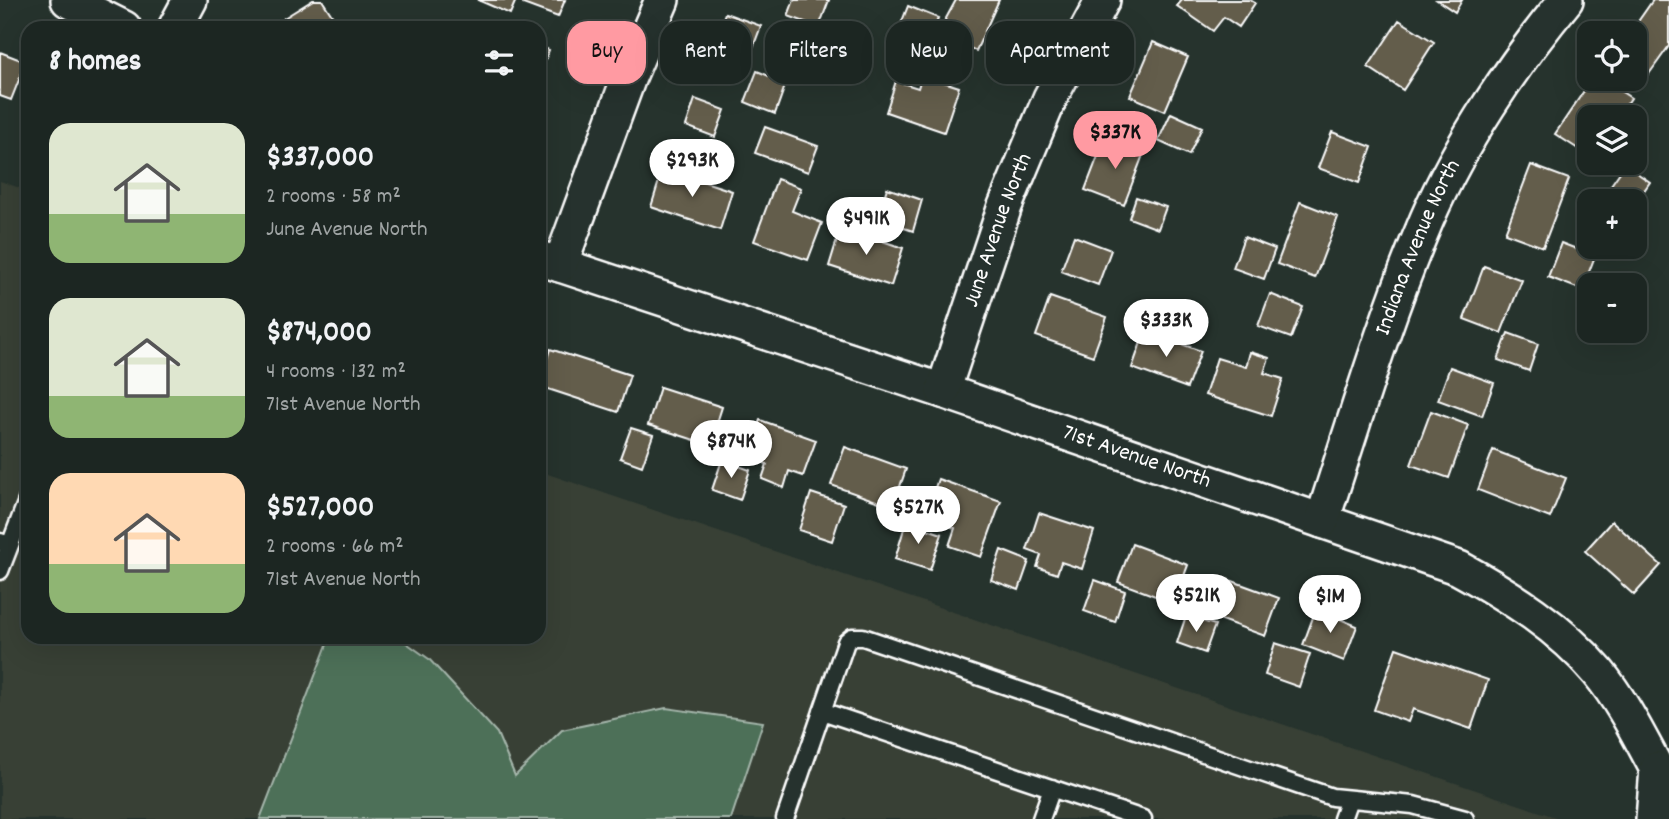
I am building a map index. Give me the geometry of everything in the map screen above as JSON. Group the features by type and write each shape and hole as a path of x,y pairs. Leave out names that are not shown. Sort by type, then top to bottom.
{"street":[{"path":"68,0 110,21"},
{"path":"179,21 190,0"},
{"path":"550,261 662,0"},
{"name":"June Avenue North","path":"943,391 1005,206 1050,98 1103,0"},
{"name":"Indiana Avenue North","path":"1322,521 1385,326 1428,218 1483,114 1566,0"},
{"name":"71st Avenue North","path":"550,261 943,391 1459,568 1521,603 1553,628 1597,672 1632,723 1663,778 1653,819"}],"lane":[{"path":"0,571 5,543 21,512"},
{"path":"785,819 846,642 852,637 863,637 1332,797 1413,805 1465,819"},
{"path":"822,711 1143,819"},
{"path":"1041,819 1052,788"},
{"path":"1342,819 1349,799"}],"shaded area":[{"path":"0,181 21,188 21,644 546,644 546,473 1561,819 0,819"}],"green space":[{"path":"327,644 408,644 429,659 497,733 515,776 562,730 666,708 763,722 731,819 260,819"}],"building":[{"path":"313,0 322,0 336,21 286,21 284,18"},
{"path":"478,0 516,0 510,14"},
{"path":"525,0 565,0 558,17 523,4"},
{"path":"794,0 829,0 821,21 802,21 788,16"},
{"path":"956,0 999,0 990,21 986,21 986,29 976,51 972,49 972,21 945,21"},
{"path":"1182,0 1250,0 1255,3 1239,27 1224,17 1213,31 1177,6"},
{"path":"1437,0 1462,0 1455,12"},
{"path":"1653,0 1669,0 1669,46 1649,74 1647,21 1638,21"},
{"path":"908,6 938,18 937,21 902,21"},
{"path":"725,13 747,21 722,21"},
{"path":"1399,20 1434,42 1403,90 1368,67"},
{"path":"751,22 761,26 751,53"},
{"path":"1153,42 1188,57 1165,111 1130,96"},
{"path":"0,52 21,60 21,75 11,100 0,96"},
{"path":"757,71 765,74 765,84 786,84 775,114 745,102"},
{"path":"895,84 918,88 919,84 950,84 959,87 944,132 886,112"},
{"path":"1584,91 1620,91 1631,98 1626,105 1577,105 1577,148 1555,134"},
{"path":"695,99 725,110 715,137 686,126"},
{"path":"1171,113 1202,127 1189,155 1158,141"},
{"path":"765,127 818,146 808,172 755,153"},
{"path":"1332,132 1372,147 1359,183 1318,168"},
{"path":"1105,138 1144,152 1124,205 1085,190"},
{"path":"1531,165 1569,179 1543,247 1505,233"},
{"path":"663,168 732,191 720,230 651,207"},
{"path":"1618,175 1640,175 1650,182 1645,189 1617,189 1611,185"},
{"path":"777,179 801,188 792,211 822,223 808,260 754,241"},
{"path":"887,188 922,200 913,231 877,219"},
{"path":"1136,197 1166,207 1158,229 1129,218"},
{"path":"1300,202 1338,217 1315,278 1277,264"},
{"path":"841,227 903,248 891,286 829,266"},
{"path":"1074,236 1111,250 1098,285 1061,271"},
{"path":"1244,237 1275,249 1264,279 1233,268"},
{"path":"1561,243 1577,249 1577,259 1594,259 1588,273 1577,273 1577,288 1548,277"},
{"path":"1484,266 1522,280 1501,333 1464,319"},
{"path":"1270,294 1303,307 1291,338 1258,326"},
{"path":"1050,297 1107,317 1093,356 1036,336"},
{"path":"1145,331 1201,351 1187,388 1132,368"},
{"path":"1508,333 1538,344 1529,371 1498,360"},
{"path":"550,349 630,375 618,412 546,388 546,362"},
{"path":"1250,352 1269,358 1264,373 1283,379 1271,416 1205,395 1217,358 1246,367"},
{"path":"1450,367 1494,383 1482,416 1438,400"},
{"path":"660,387 722,407 710,445 648,425"},
{"path":"1431,411 1468,425 1449,478 1411,465"},
{"path":"760,420 816,440 803,476 789,471 784,488 762,479 767,464 746,457"},
{"path":"631,428 653,435 642,466 620,458"},
{"path":"845,447 906,469 893,507 831,485"},
{"path":"1493,450 1566,478 1550,518 1478,490"},
{"path":"722,460 750,470 740,500 712,490"},
{"path":"938,479 1001,501 981,557 949,546 955,528 925,517"},
{"path":"811,493 844,504 832,541 799,530"},
{"path":"1039,513 1094,531 1082,569 1061,562 1057,574 1037,567 1041,555 1027,550"},
{"path":"1612,521 1661,565 1634,595 1585,551"},
{"path":"906,522 942,534 930,570 895,559"},
{"path":"1132,544 1188,565 1174,603 1118,582"},
{"path":"1001,550 1029,561 1019,590 991,580"},
{"path":"1224,578 1279,598 1265,636 1210,616"},
{"path":"1095,580 1125,591 1115,622 1084,611"},
{"path":"1316,609 1357,626 1344,661 1303,645"},
{"path":"1186,616 1215,625 1205,653 1177,643"},
{"path":"1275,643 1310,654 1299,687 1265,675"},
{"path":"1396,648 1488,680 1471,729 1413,709 1408,722 1374,710"}]}
